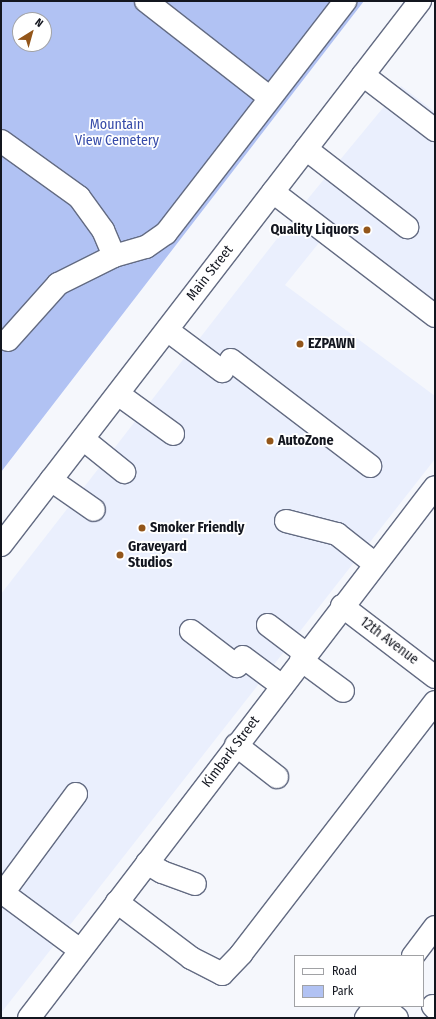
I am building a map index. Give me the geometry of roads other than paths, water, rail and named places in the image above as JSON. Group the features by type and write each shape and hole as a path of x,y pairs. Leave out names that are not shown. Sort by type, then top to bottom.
{"main road":[{"path":"146,1 270,98"},
{"path":"3,341 58,284 114,256 146,247 166,233 345,1"},
{"name":"Main Street","path":"1,545 420,1"},
{"path":"363,75 435,130"},
{"path":"1,141 79,197 103,230 114,256"},
{"path":"306,149 408,227"},
{"path":"273,192 435,316"},
{"path":"167,330 226,365 370,466"},
{"path":"118,394 173,434"},
{"path":"83,438 124,472"},
{"path":"51,480 94,510"},
{"name":"Kimbark Street","path":"29,1018 342,606 435,487"},
{"path":"286,521 337,534 375,564"},
{"name":"12th Avenue","path":"342,606 435,677"},
{"path":"268,625 343,691"},
{"path":"191,631 282,686"},
{"path":"117,902 191,958 222,974 241,954 435,702"},
{"path":"236,745 277,777"},
{"path":"76,794 3,893 80,950"},
{"path":"147,863 162,872 195,884"},
{"path":"414,955 435,927"},
{"path":"366,1018 374,1007"},
{"path":"383,1007 397,1018"}],"place":[{"name":"Quality Liquors","path":"367,230"},
{"name":"EZPAWN","path":"300,344"},
{"name":"AutoZone","path":"270,441"},
{"name":"Smoker Friendly","path":"142,528"},
{"name":"Graveyard Studios","path":"120,555"}],"park label":[{"name":"Mountain View Cemetery","path":"117,134"}]}
